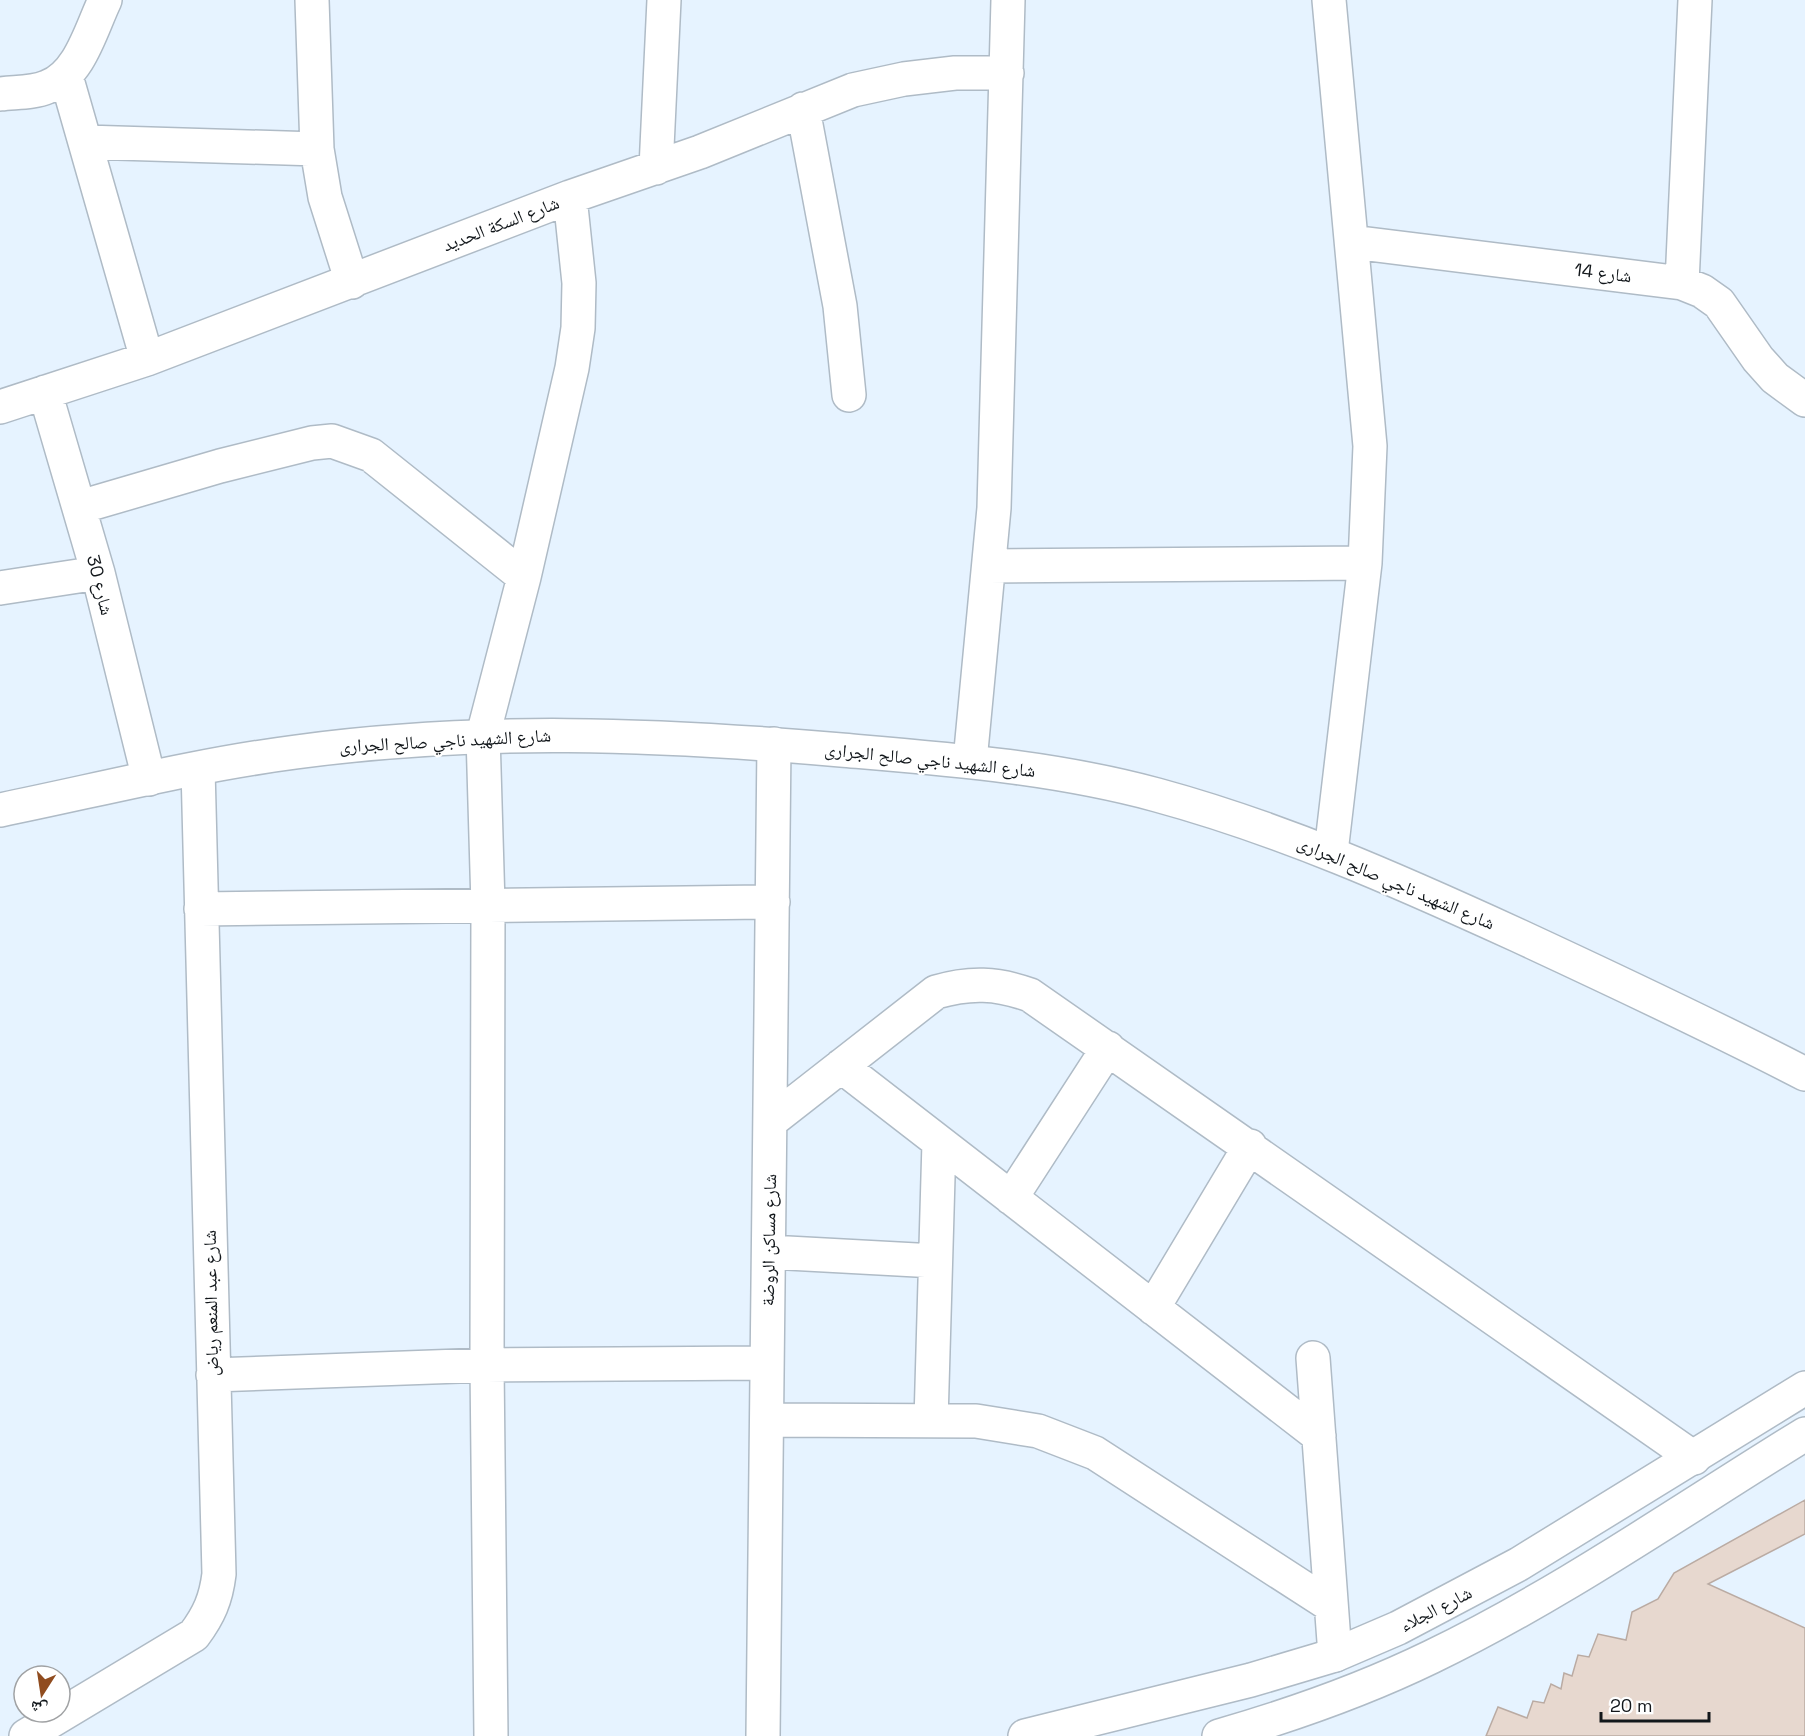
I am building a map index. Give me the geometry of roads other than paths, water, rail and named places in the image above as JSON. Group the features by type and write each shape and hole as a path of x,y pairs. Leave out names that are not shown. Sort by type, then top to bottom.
{"street":[{"path":"0,94 44,88 66,76 74,65 105,0"},
{"path":"312,0 317,149 324,196 337,242 352,282"},
{"path":"657,168 664,0"},
{"path":"970,761 989,566 997,441 1008,0"},
{"path":"1329,0 1370,446 1365,563 1331,852"},
{"path":"1682,283 1695,0"},
{"name":"شارع السكة الحديد","path":"0,406 147,358 352,282 570,197 657,168 853,90 904,79 956,73 1007,73"},
{"path":"66,76 147,358"},
{"path":"804,109 840,306 849,395"},
{"path":"85,142 317,149"},
{"path":"491,1736 487,1365 488,905 483,735 524,577 572,368 578,328 579,283 570,197"},
{"name":"شارع 14","path":"1352,242 1682,283 1702,291 1719,303 1758,359 1775,378 1805,400"},
{"name":"شارع 30","path":"45,392 98,573 149,779"},
{"path":"80,507 220,466 312,443 332,441 371,455 524,577"},
{"path":"989,566 1365,563"},
{"path":"0,588 98,573"},
{"name":"شارع الشهيد ناجي صالح الجرارى","path":"0,810 293,752 388,741 483,735 580,734 678,737 970,761 1062,774 1153,794 1243,821 1331,852 1594,971 1805,1074"},
{"name":"شارع مساكن الروضة","path":"763,1736 774,744"},
{"name":"شارع عبد المنعم رياض","path":"26,1736 168,1653 194,1635 209,1616 217,1594 219,1574 198,769"},
{"path":"201,909 774,902"},
{"path":"771,1121 936,992 975,984 1008,987 1030,995 1250,1146 1694,1458"},
{"path":"1011,1198 1108,1048"},
{"path":"842,1066 1318,1436"},
{"path":"931,1421 939,1142"},
{"path":"1153,1308 1250,1146"},
{"path":"769,1252 935,1261"},
{"path":"1313,1358 1335,1655"},
{"path":"213,1375 487,1365 767,1363"},
{"name":"شارع الجلاء","path":"1026,1736 1251,1680 1335,1655 1398,1628 1460,1598 1694,1458 1805,1388"},
{"path":"767,1420 1007,1424 1038,1431 1095,1453 1330,1605"},
{"path":"1219,1736 1311,1707 1372,1684 1489,1628 1805,1434"}]}
